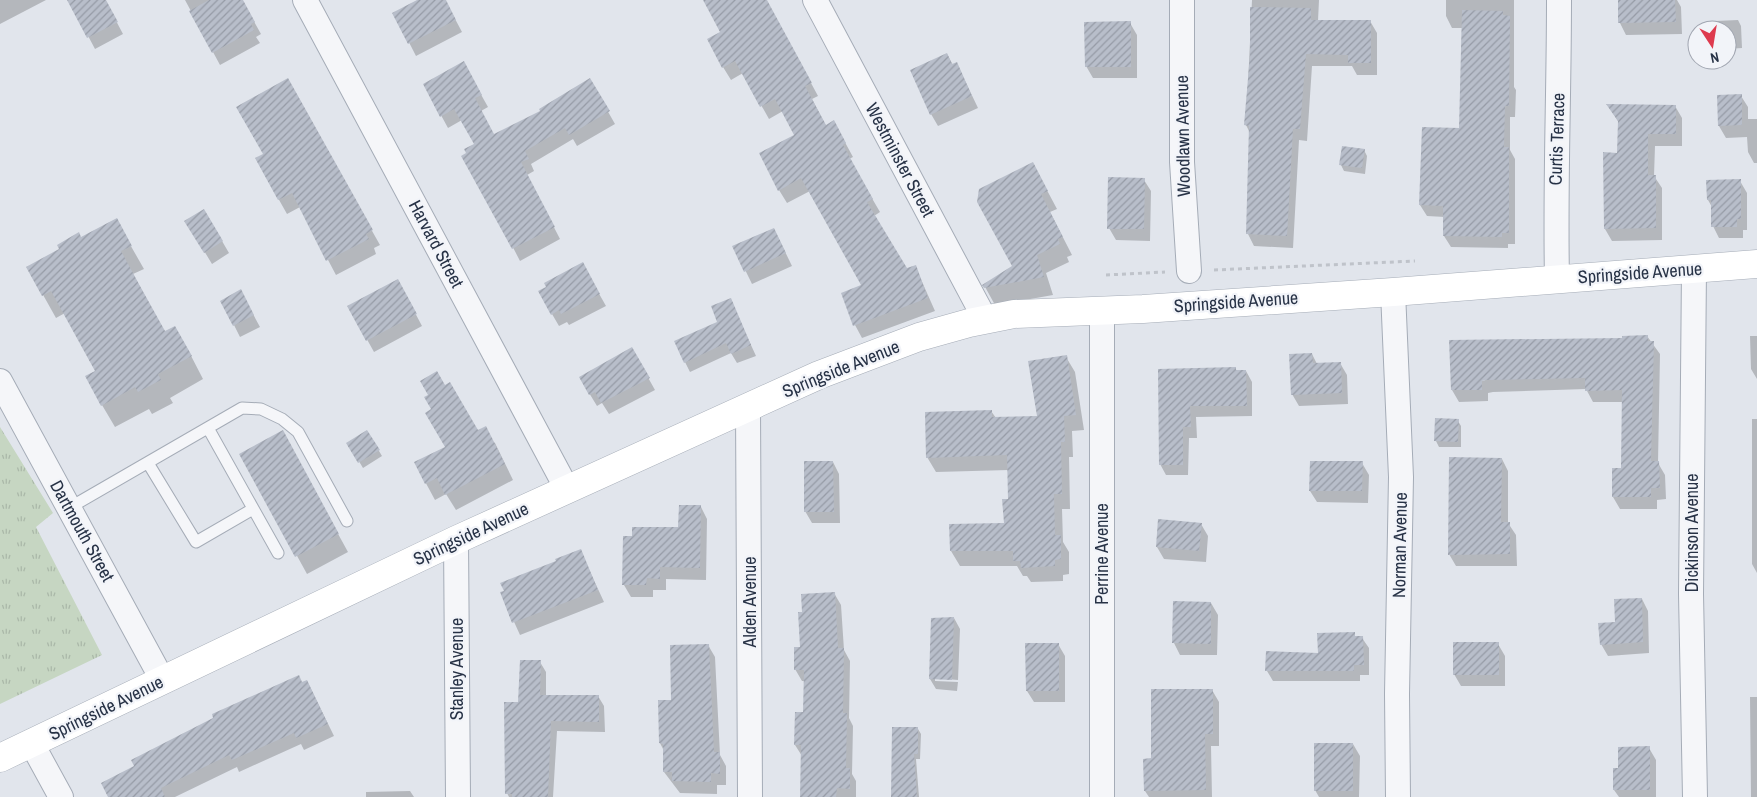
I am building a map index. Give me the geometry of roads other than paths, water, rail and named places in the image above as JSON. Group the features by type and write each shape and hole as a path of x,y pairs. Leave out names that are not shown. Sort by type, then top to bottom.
{"street":[{"name":"Harvard Street","path":"305,0 566,489"},
{"name":"Westminster Street","path":"815,0 985,320"},
{"name":"Woodlawn Avenue","path":"1182,0 1182,162 1189,271"},
{"name":"Curtis Terrace","path":"1557,279 1555,197 1559,98 1558,0"},
{"name":"Springside Avenue","path":"0,758 566,489 819,375 919,337 1014,314 1393,292 1757,264"},
{"name":"Dickinson Avenue","path":"1694,269 1691,594 1695,797"},
{"name":"Norman Avenue","path":"1393,292 1401,477 1397,694 1398,797"},
{"name":"Perrine Avenue","path":"1102,310 1102,797"},
{"name":"Dartmouth Street","path":"0,381 163,681"},
{"name":"Alden Avenue","path":"748,408 750,797"},
{"name":"Stanley Avenue","path":"456,540 458,797"},
{"path":"32,744 61,797"}],"lane":[{"path":"69,508 242,408 261,408 282,419 298,432 347,521"},
{"path":"208,428 278,553"},
{"path":"148,463 196,542 253,508"}]}
